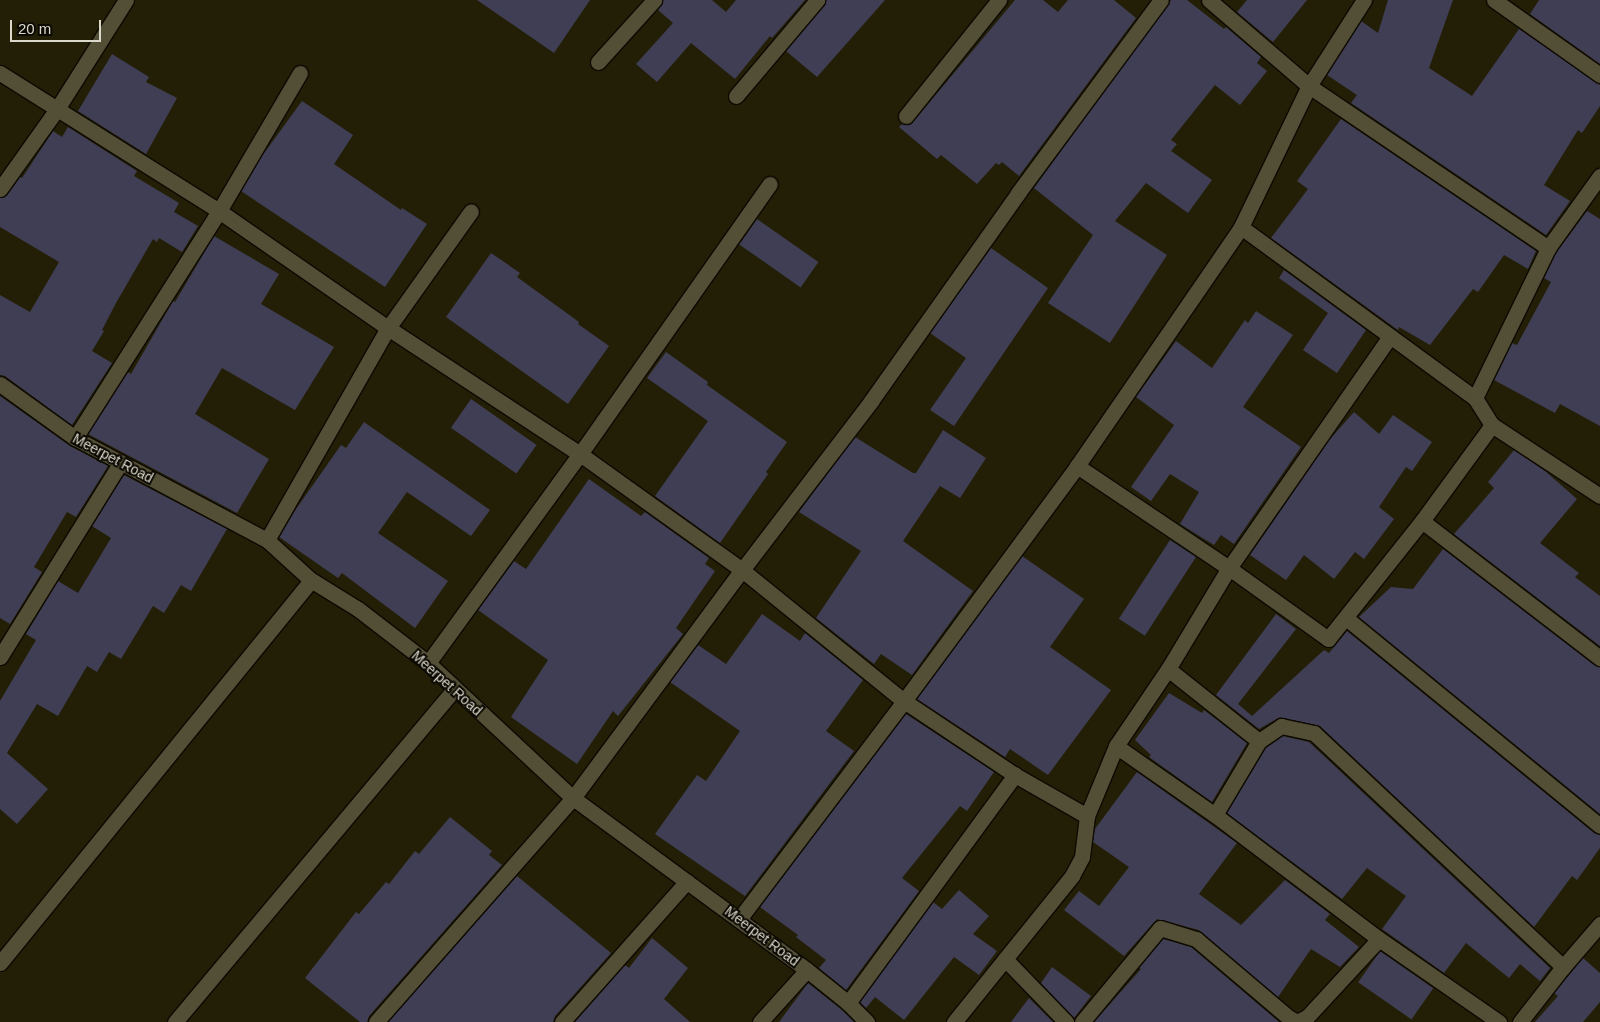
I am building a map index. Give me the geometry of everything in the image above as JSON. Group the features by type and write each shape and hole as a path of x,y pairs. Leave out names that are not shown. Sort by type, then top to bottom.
{"street":[{"path":"0,189 57,108 126,0"},
{"path":"598,62 654,0"},
{"path":"736,96 817,0"},
{"path":"906,116 1000,0"},
{"path":"376,1022 573,798 742,570 871,401 1018,193 1161,0"},
{"path":"1209,0 1309,86 1548,248"},
{"path":"740,918 904,701 1077,466 1241,227 1309,86 1364,0"},
{"path":"1494,0 1600,75"},
{"path":"0,73 219,211 388,328 580,454 742,570 904,701 1015,774 1087,816"},
{"path":"75,438 219,211 300,73"},
{"path":"1475,398 1548,248 1600,176"},
{"path":"428,663 580,454 770,184"},
{"path":"266,540 388,328 471,211"},
{"path":"1241,227 1475,398 1492,425 1600,496"},
{"path":"954,1022 1072,876 1082,856 1087,816 1116,746 1168,669 1229,568 1390,336"},
{"name":"Meerpet Road","path":"0,384 75,438 266,540 311,580 358,609 428,663 454,690 573,798 740,918 848,1003 867,1022"},
{"path":"1077,466 1229,568 1328,639 1422,521 1492,425"},
{"path":"0,657 121,462"},
{"path":"1422,521 1600,658"},
{"path":"0,963 311,580"},
{"path":"1346,618 1600,826"},
{"path":"1168,669 1259,741"},
{"path":"175,1022 454,690"},
{"path":"1215,815 1259,741 1281,726 1314,733 1563,966"},
{"path":"1116,746 1215,815 1379,939 1499,1022"},
{"path":"848,1003 1015,774"},
{"path":"562,1022 687,881"},
{"path":"1520,1022 1563,966 1600,924"},
{"path":"1082,1022 1160,928 1196,939 1288,1017 1297,1022 1307,1017 1379,939"},
{"path":"1005,959 1066,1022"},
{"path":"760,1022 807,970"}],"building":[{"path":"477,0 590,0 554,53"},
{"path":"663,0 712,0 726,12 736,0 805,0 772,38 770,36 735,79 691,43 657,82 636,64 673,23 658,10"},
{"path":"826,0 885,0 817,77 786,51 824,6"},
{"path":"1015,0 1043,0 1058,12 1068,0 1114,0 1136,18 1019,176 1002,162 999,165 996,163 977,184 941,155 937,159 899,127 902,124 909,125 913,122"},
{"path":"1171,0 1187,0 1224,29 1226,27 1261,57 1257,63 1267,71 1240,105 1215,85 1171,140 1177,144 1171,151 1212,180 1188,213 1146,183 1115,221 1167,255 1110,343 1048,303 1093,235 1034,188"},
{"path":"1247,0 1307,0 1273,42 1237,12"},
{"path":"1388,0 1453,0 1429,68 1472,96 1519,29 1600,84 1600,106 1582,133 1578,130 1544,185 1570,201 1546,235 1351,103 1357,95 1327,75 1361,21 1378,33"},
{"path":"1539,0 1600,0 1600,64 1530,14"},
{"path":"112,54 149,77 146,82 177,98 146,154 78,111"},
{"path":"302,101 353,135 334,164 401,210 402,208 427,224 385,287 241,191 262,156"},
{"path":"1341,119 1536,251 1528,269 1504,255 1478,292 1473,289 1430,345 1399,327 1398,330 1271,238 1308,189 1297,181"},
{"path":"68,127 137,171 134,176 179,203 174,212 198,226 182,252 159,238 157,242 153,239 116,303 102,330 104,331 92,351 112,363 72,425 5,376 0,375 0,295 30,312 59,262 0,227 0,198 7,195 20,177 22,178 53,131 62,137"},
{"path":"1587,211 1600,219 1600,426 1560,404 1555,413 1494,380 1512,343 1517,345 1551,282 1544,278 1556,253"},
{"path":"757,219 818,262 801,287 739,244"},
{"path":"214,236 279,274 261,304 334,347 295,410 222,368 195,414 269,459 237,513 88,434 128,372 131,374 173,301 175,302"},
{"path":"991,248 1048,288 954,426 930,410 966,358 930,333"},
{"path":"491,253 520,273 517,277 609,346 568,404 446,317"},
{"path":"1284,270 1366,330 1337,373 1303,350 1328,313 1279,278"},
{"path":"1256,311 1293,335 1243,407 1301,447 1234,544 1221,535 1214,545 1180,524 1199,492 1170,474 1151,501 1131,487 1174,425 1136,397 1176,341 1212,368 1245,320 1248,323"},
{"path":"666,352 708,382 707,385 787,442 766,472 768,474 720,543 655,496 708,421 647,378"},
{"path":"0,396 70,446 108,466 76,517 67,512 34,567 42,572 10,624 0,618"},
{"path":"471,399 537,445 516,474 451,428"},
{"path":"1354,412 1379,434 1393,415 1432,442 1412,471 1406,467 1379,507 1394,519 1364,559 1355,552 1334,579 1304,555 1286,580 1250,555 1330,439"},
{"path":"364,422 490,510 471,536 407,492 378,533 448,581 415,628 342,573 338,578 279,537 296,509 341,445 346,448"},
{"path":"943,430 986,458 960,498 940,486 903,541 973,591 912,675 881,654 874,664 816,618 861,551 799,512 855,437 913,473 916,473"},
{"path":"1514,450 1545,471 1577,499 1540,543 1579,573 1575,577 1600,596 1600,646 1454,534 1494,488 1488,482"},
{"path":"124,475 227,529 191,591 181,585 164,613 153,606 121,659 109,652 97,672 87,666 58,716 37,704 7,753 48,789 17,824 0,809 0,701 36,640 26,634 58,581 78,593 111,538 92,526"},
{"path":"589,479 641,516 645,512 709,558 705,564 715,571 676,628 683,634 618,716 613,711 577,764 511,717 548,660 478,610 514,561 526,569"},
{"path":"1170,540 1196,557 1145,636 1119,619"},
{"path":"1443,549 1594,665 1600,667 1600,814 1359,617 1391,587 1413,589"},
{"path":"1022,556 1084,599 1050,647 1111,690 1048,775 1010,749 1005,757 917,699"},
{"path":"762,614 800,641 805,633 863,680 826,731 854,751 745,896 655,834 697,775 706,781 740,731 670,682 698,645 726,664"},
{"path":"1276,614 1296,629 1238,704 1252,716 1324,650 1329,653 1347,631 1594,833 1600,835 1600,848 1577,880 1572,876 1534,927 1320,726 1280,717 1259,729 1216,695"},
{"path":"1169,693 1202,713 1204,710 1247,743 1212,802 1149,757 1151,755 1135,740"},
{"path":"906,714 994,772 967,811 960,806 902,878 919,891 846,990 819,968 826,960 796,937 798,935 760,907"},
{"path":"1283,736 1309,742 1550,968 1540,981 1520,964 1509,978 1466,943 1444,973 1382,929 1406,896 1367,868 1342,899 1227,813 1266,748"},
{"path":"1137,772 1237,843 1199,894 1241,925 1285,880 1330,914 1325,920 1359,947 1340,967 1311,949 1278,997 1199,930 1157,919 1124,956 1064,910 1079,891 1099,906 1129,867 1093,842 1095,829"},
{"path":"450,817 492,851 489,855 502,865 369,1016 367,1022 360,1022 305,978 356,912 359,914 386,882 389,884 415,851 419,854"},
{"path":"517,876 611,953 555,1016 553,1022 388,1022"},
{"path":"959,890 989,916 973,934 997,951 979,975 954,957 904,1020 875,997 866,1008 860,1002 933,902 942,909"},
{"path":"652,938 688,968 664,999 690,1022 575,1022 625,965 629,968"},
{"path":"1163,939 1191,947 1279,1022 1094,1022 1141,969 1139,968"},
{"path":"1380,951 1433,988 1411,1019 1358,982"},
{"path":"1583,958 1600,973 1600,1002 1583,1022 1535,1022 1558,996 1554,993"},
{"path":"1052,967 1091,996 1074,1018 1041,983"},
{"path":"808,983 842,1010 854,1022 779,1022"},
{"path":"1029,998 1053,1022 1011,1022"}]}
